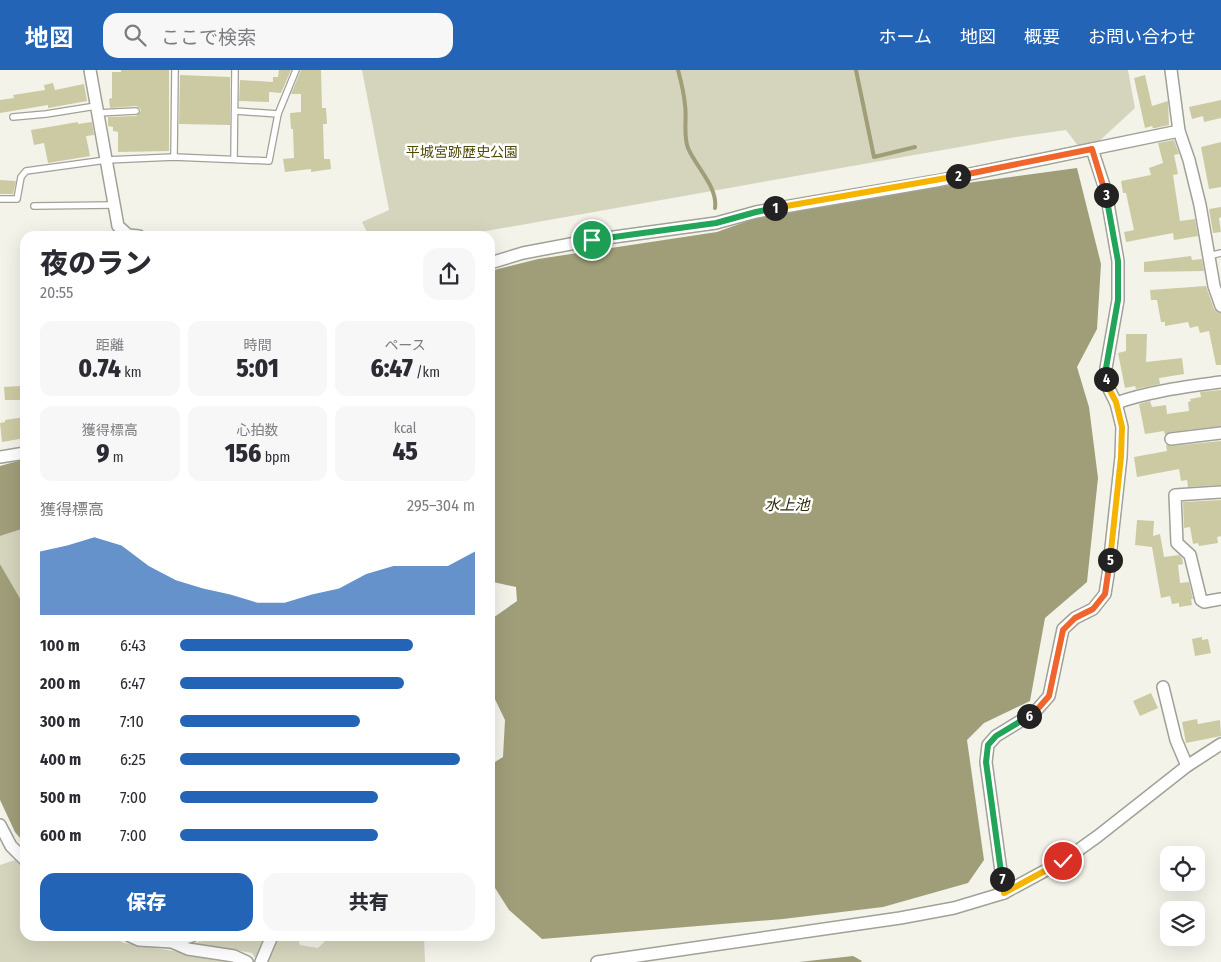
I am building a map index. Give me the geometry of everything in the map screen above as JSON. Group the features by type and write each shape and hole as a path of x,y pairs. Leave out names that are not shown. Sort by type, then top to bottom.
{"street":[{"path":"90,70 118,226 124,231"},
{"path":"1171,70 1179,131 1189,160 1200,205 1214,286 1221,306"},
{"path":"495,261 523,253 592,240 716,223 756,212 936,181 1179,131"},
{"path":"1004,893 986,762 988,745 996,736 1035,712 1049,696 1063,630 1075,618 1093,609 1105,594 1108,575 1121,457 1122,427 1116,402 1106,383 1106,368 1118,300 1118,261 1106,192 1092,149"},
{"path":"1116,402 1136,396 1221,382"},
{"path":"1171,439 1221,433"},
{"path":"0,458 20,454"},
{"path":"1221,492 1175,495 1176,543 1190,555 1201,600 1204,602 1221,599"},
{"path":"1163,687 1176,740 1187,766"},
{"path":"597,962 900,918 954,908 1004,893 1063,861 1187,766 1221,744"},
{"path":"0,825 11,846 20,855"},
{"path":"156,941 175,941"},
{"path":"261,962 270,941"},
{"path":"172,942 188,950 234,956 247,962"}],"lane":[{"path":"174,157 175,70"},
{"path":"234,159 235,70"},
{"path":"0,199 17,199 21,177 26,171 106,160 174,157 269,161 278,114 296,70"},
{"path":"13,117 97,110 136,111"},
{"path":"234,111 278,114"},
{"path":"34,206 114,206"},
{"path":"1208,256 1221,253"}],"green space":[{"name":"平城宮跡歴史公園","path":"362,70 1128,70 1135,108 1096,144 1079,147 1066,130 1016,137 486,231 366,231 362,222 389,210"},
{"path":"20,530 20,598 0,564 0,536"},
{"path":"18,859 20,861 20,941 120,941 241,962 0,962 0,865"},
{"path":"202,941 299,941 300,945 318,948 325,941 424,941 425,962 258,962 252,953 194,943"}],"water":[{"name":"水上池","path":"1077,168 1101,264 1097,329 1077,367 1089,407 1098,478 1087,582 1045,618 1030,701 984,723 967,740 984,860 968,883 883,907 783,919 542,939 509,910 495,888 495,762 503,757 505,720 495,699 495,616 517,601 516,587 495,582 495,270 538,259 717,232 756,218 938,187"},
{"path":"20,460 20,530 0,536 0,466"},
{"path":"0,564 20,598 20,838 15,832 0,800"},
{"path":"853,956 862,961 799,962"}],"building":[{"path":"121,70 169,70 169,151 118,152 118,132 113,131 113,127 108,126 108,117 136,116 141,111 136,106 110,108 112,72 121,72"},
{"path":"279,70 291,70 281,93 269,92 269,102 239,101 240,80 273,82 273,77 278,77"},
{"path":"301,70 321,70 322,108 326,108 327,124 323,124 324,159 330,159 331,169 311,172 311,169 285,172 283,159 294,158 293,129 291,129 290,113 301,112 301,94 291,94"},
{"path":"180,75 230,77 230,125 179,124"},
{"path":"1145,75 1152,106 1168,101 1169,125 1145,128 1134,78"},
{"path":"53,83 55,90 84,84 87,101 48,108 48,105 0,113 0,100 14,98 13,95 45,90 44,85"},
{"path":"1221,100 1221,118 1204,122 1203,116 1192,119 1189,107"},
{"path":"78,122 78,124 92,122 94,135 86,136 90,156 48,163 44,143 34,145 31,130"},
{"path":"1174,140 1179,154 1174,155 1178,174 1173,175 1180,221 1195,219 1198,236 1174,240 1173,233 1126,242 1124,232 1134,230 1126,193 1123,193 1121,181 1151,175 1149,168 1163,163 1158,143"},
{"path":"1221,142 1221,187 1209,189 1201,147"},
{"path":"0,180 16,181 13,194 0,194"},
{"path":"1221,207 1221,217 1219,218 1221,232 1213,233 1209,209"},
{"path":"1191,256 1192,260 1202,259 1204,271 1144,272 1144,262"},
{"path":"1206,286 1214,309 1221,313 1221,365 1216,365 1209,331 1200,333 1198,326 1190,328 1188,322 1165,326 1165,322 1161,322 1157,300 1151,300 1150,290"},
{"path":"1126,334 1147,334 1146,362 1182,358 1184,374 1159,378 1160,384 1136,389 1135,386 1125,388 1118,353 1126,351"},
{"path":"20,386 20,400 5,400 4,387"},
{"path":"1221,390 1221,426 1170,432 1165,435 1164,431 1145,434 1139,404 1150,401 1152,407 1166,405 1167,414 1189,411 1188,402 1191,401 1190,399 1201,397 1200,392"},
{"path":"20,418 20,439 2,442 0,423 5,422 5,420"},
{"path":"1221,441 1221,485 1188,487 1187,480 1181,481 1179,469 1137,477 1134,457 1167,451 1166,445"},
{"path":"1221,500 1221,536 1217,537 1218,543 1199,546 1198,543 1193,544 1190,527 1184,528 1183,502"},
{"path":"1137,520 1154,521 1153,536 1160,534 1164,557 1179,555 1182,558 1183,564 1178,565 1180,583 1189,582 1193,599 1191,599 1192,605 1179,607 1179,603 1172,604 1170,596 1161,598 1152,547 1135,545"},
{"path":"1202,637 1202,640 1208,639 1211,653 1195,656 1192,639"},
{"path":"1151,693 1158,708 1140,716 1133,701"},
{"path":"1197,719 1198,724 1220,720 1221,736 1186,743 1182,722"}],"waterway":[{"path":"678,70 685,101 685,133 688,148 710,185 715,200 715,208"},
{"path":"856,70 874,157 915,147"}],"route":[{"path":"592,240 716,223 756,212 936,181 1092,149 1106,192 1118,261 1118,300 1106,368 1106,383 1116,402 1122,427 1121,457 1105,594 1093,609 1075,618 1063,630 1049,696 1035,712 996,736 988,745 986,762 1004,893 1063,861"}]}
